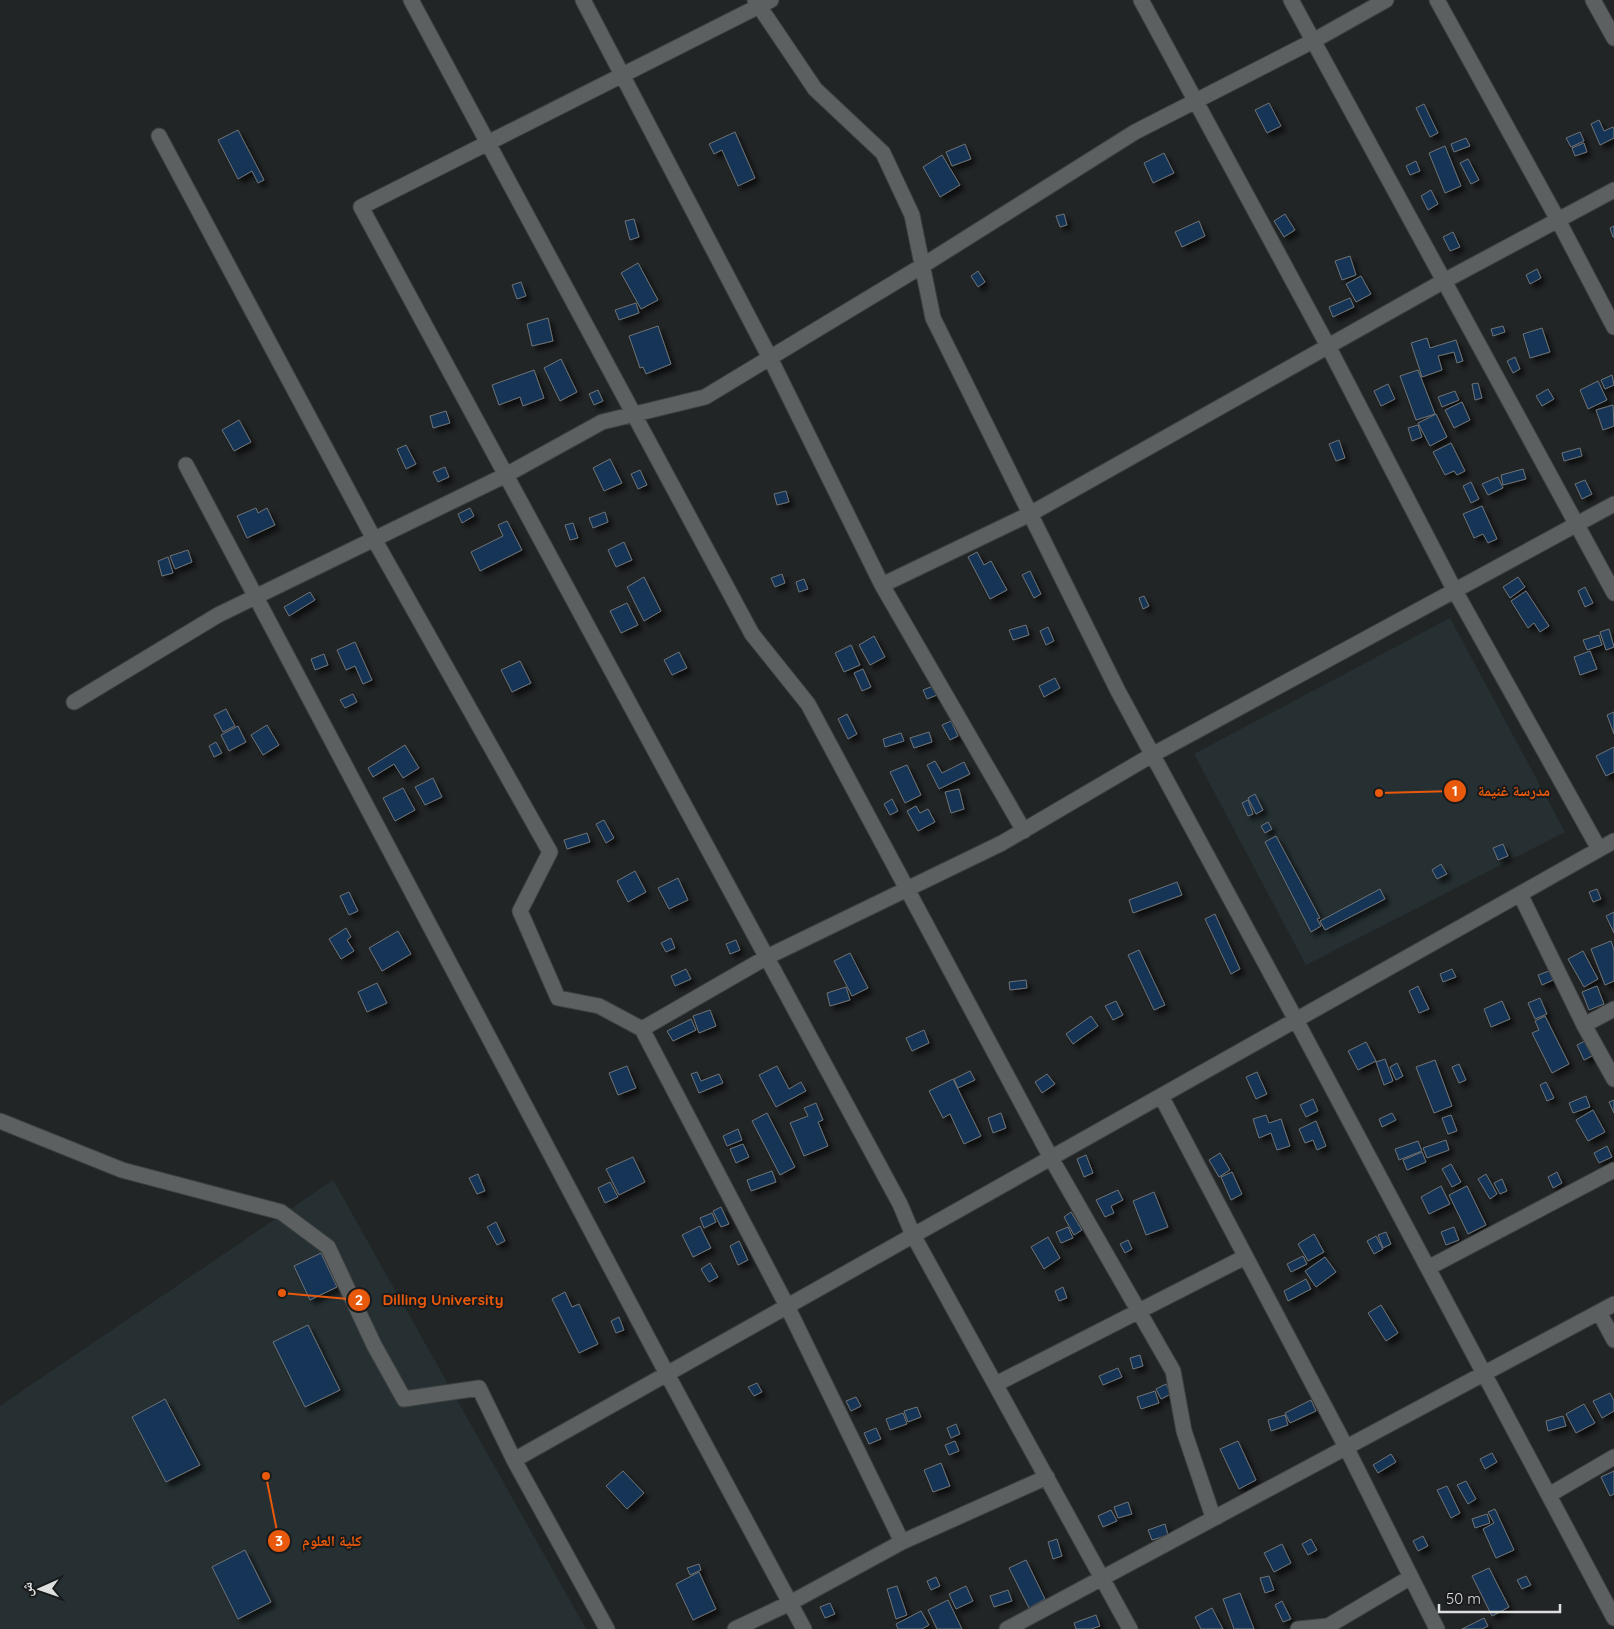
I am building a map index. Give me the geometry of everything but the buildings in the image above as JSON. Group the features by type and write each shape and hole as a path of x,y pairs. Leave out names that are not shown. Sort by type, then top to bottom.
{"street":[{"path":"411,0 752,634 808,704 1051,1158 1173,1371 1184,1431 1211,1511 1217,1517"},
{"path":"583,0 770,358 882,585 1024,830"},
{"path":"1141,0 1328,346 1455,590 1599,849"},
{"path":"1291,0 1614,593"},
{"path":"74,702 218,615 506,475 602,422 705,397 922,266 1135,132 1313,41 1386,0"},
{"path":"1437,0 1558,220 1614,328"},
{"path":"1593,0 1614,38"},
{"path":"1130,1629 913,1235 900,1204 361,207 622,76 761,2 815,89 883,153 912,215 934,318 1118,691 1296,1020 1614,1618"},
{"path":"159,136 374,539 550,852 520,911 558,998 599,1006 642,1029 787,1306 902,1542"},
{"path":"882,585 1030,514 1444,281 1614,190"},
{"path":"186,465 804,1629"},
{"path":"642,1029 767,958 1002,843 1152,755 1614,504"},
{"path":"514,1460 1614,841"},
{"path":"1520,894 1584,1025 1614,1079"},
{"path":"1584,1025 1614,1009"},
{"path":"1160,1096 1346,1447 1437,1629"},
{"path":"0,1121 122,1170 281,1212 328,1247 374,1345 404,1399 479,1388 514,1460 607,1629"},
{"path":"1428,1268 1614,1170"},
{"path":"996,1384 1245,1257"},
{"path":"1007,1629 1614,1304"},
{"path":"1599,1312 1614,1340"},
{"path":"1549,1495 1614,1457"},
{"path":"735,1629 790,1603 902,1542 1047,1477"},
{"path":"1298,1629 1328,1626 1411,1577"}],"shaded area":[{"path":"1450,618 1565,832 1306,965 1194,754"},
{"path":"333,1180 586,1629 0,1629 0,1406"}],"place":[{"name":"مدرسة غنيمة","path":"1379,793"},
{"name":"Dilling University","path":"282,1293"},
{"name":"كلية العلوم","path":"266,1476"}]}
